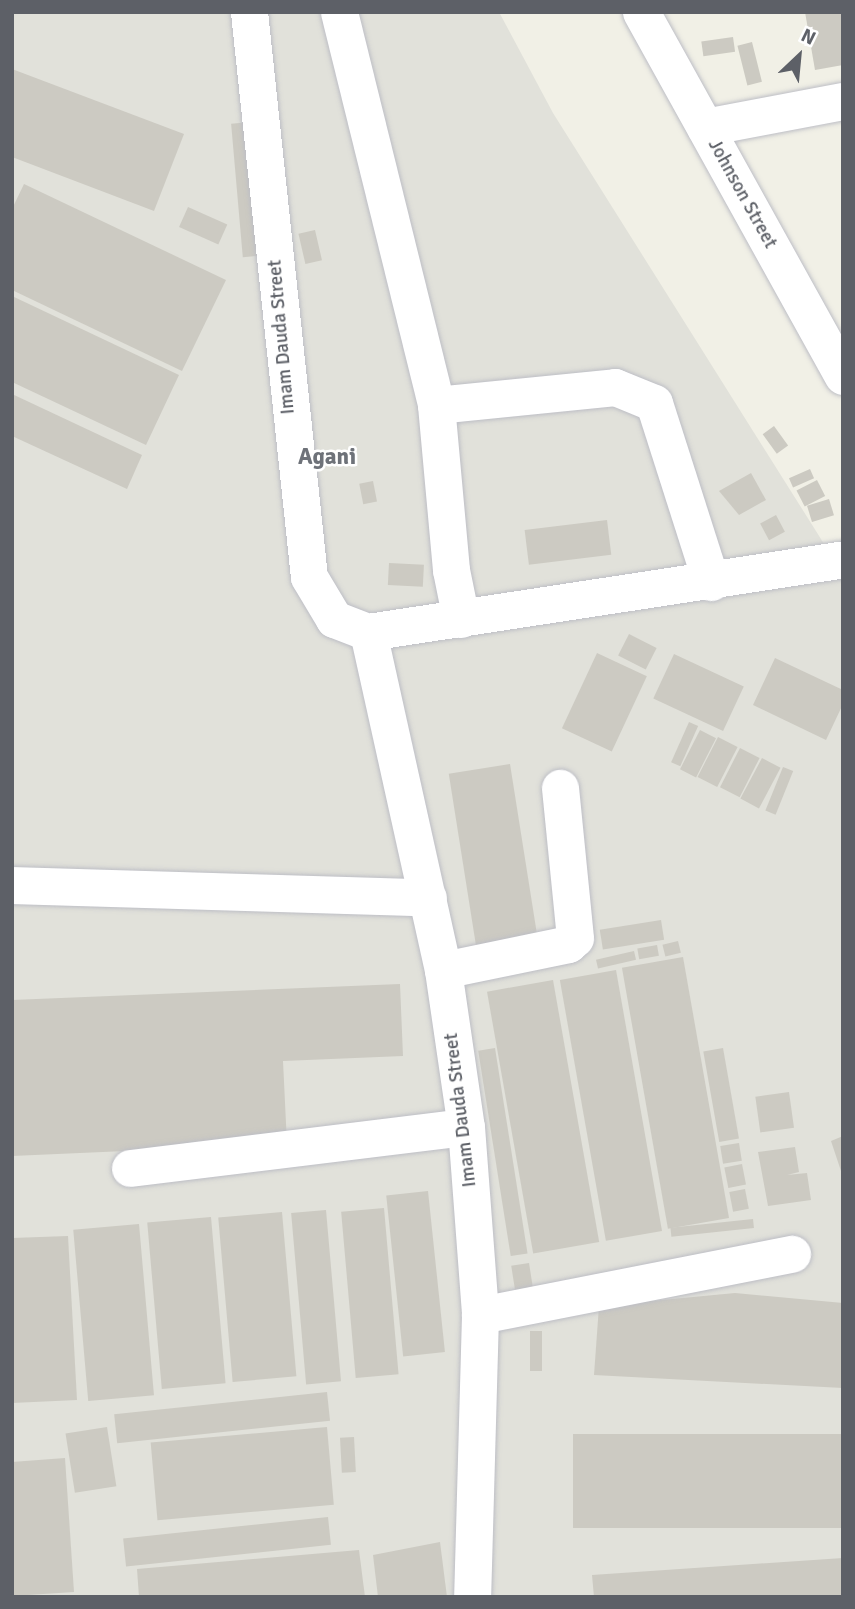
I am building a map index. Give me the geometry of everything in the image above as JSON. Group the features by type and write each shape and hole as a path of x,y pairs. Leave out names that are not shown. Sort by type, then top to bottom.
{"street":[{"name":"Imam Dauda Street","path":"249,12 309,577 334,619 368,632 711,582 843,559"},
{"path":"339,12 436,405 451,570 461,619"},
{"name":"Johnson Street","path":"641,12 843,376"},
{"path":"705,127 843,101"},
{"path":"436,405 615,387 654,404 711,582"},
{"name":"Imam Dauda Street","path":"368,632 443,970 466,1127 480,1315 472,1597"},
{"path":"443,970 568,944 575,938 559,788"},
{"path":"12,885 428,897"},
{"path":"130,1168 466,1127"},
{"path":"480,1315 792,1254"}],"shaded area":[{"path":"12,12 499,12 553,113 843,574 843,1597 12,1597"}],"building":[{"path":"805,12 843,12 843,65 815,70"},
{"path":"733,37 735,52 703,56 701,41"},
{"path":"752,42 762,82 747,85 737,46"},
{"path":"12,69 184,134 154,211 12,157"},
{"path":"263,121 275,254 243,257 231,124"},
{"path":"24,184 226,280 182,371 12,290 12,209"},
{"path":"188,207 227,224 218,245 179,227"},
{"path":"315,230 322,260 305,264 298,234"},
{"path":"12,296 179,375 146,445 12,382"},
{"path":"12,394 142,455 127,489 12,436"},
{"path":"774,426 788,445 777,454 763,434"},
{"path":"810,469 814,478 793,487 789,478"},
{"path":"751,473 766,500 739,515 719,491"},
{"path":"817,480 825,496 805,506 797,490"},
{"path":"373,481 377,502 363,504 359,484"},
{"path":"829,499 834,515 812,522 807,506"},
{"path":"776,515 785,532 769,540 760,523"},
{"path":"607,520 611,555 529,565 525,530"},
{"path":"389,563 424,565 423,587 388,585"},
{"path":"629,634 657,648 646,669 618,655"},
{"path":"597,653 647,676 612,751 562,728"},
{"path":"674,654 744,687 723,731 653,698"},
{"path":"775,658 843,690 843,704 826,740 753,705"},
{"path":"689,722 698,726 680,766 671,762"},
{"path":"700,730 716,738 696,777 680,769"},
{"path":"718,737 738,747 717,787 698,777"},
{"path":"740,748 760,758 740,797 720,787"},
{"path":"762,758 781,768 759,808 740,799"},
{"path":"510,764 538,938 476,948 449,774"},
{"path":"783,767 793,771 776,815 765,811"},
{"path":"661,920 664,940 603,949 600,930"},
{"path":"678,941 681,953 665,957 662,945"},
{"path":"657,945 659,956 639,959 637,948"},
{"path":"634,951 636,960 598,969 596,960"},
{"path":"683,957 729,1218 668,1229 622,968"},
{"path":"616,970 662,1231 606,1241 560,980"},
{"path":"553,980 599,1242 533,1254 487,992"},
{"path":"400,984 403,1056 283,1061 287,1144 12,1156 12,1000"},
{"path":"495,1048 528,1253 511,1256 478,1051"},
{"path":"723,1048 739,1139 719,1142 703,1051"},
{"path":"789,1092 794,1128 760,1132 755,1097"},
{"path":"843,1136 843,1174 842,1174 831,1141"},
{"path":"739,1143 742,1161 723,1164 720,1146"},
{"path":"795,1147 799,1172 787,1175 807,1173 811,1200 768,1206 758,1152"},
{"path":"742,1164 746,1185 728,1188 724,1167"},
{"path":"745,1189 749,1209 733,1212 729,1192"},
{"path":"428,1191 445,1352 403,1357 386,1195"},
{"path":"384,1208 399,1374 356,1378 341,1212"},
{"path":"326,1210 341,1381 306,1384 291,1213"},
{"path":"282,1212 296,1376 233,1382 218,1218"},
{"path":"211,1217 226,1383 162,1389 147,1223"},
{"path":"753,1219 754,1228 671,1237 670,1228"},
{"path":"139,1224 154,1395 88,1401 73,1230"},
{"path":"68,1236 77,1400 12,1403 12,1238"},
{"path":"529,1263 534,1293 516,1295 511,1266"},
{"path":"735,1293 843,1303 843,1388 594,1375 599,1306"},
{"path":"530,1331 542,1331 542,1371 530,1371"},
{"path":"327,1392 330,1421 117,1443 114,1414"},
{"path":"107,1427 116,1486 75,1493 66,1434"},
{"path":"327,1427 334,1505 157,1520 151,1442"},
{"path":"573,1434 843,1434 843,1528 573,1528"},
{"path":"354,1437 356,1472 342,1473 340,1438"},
{"path":"65,1458 74,1592 12,1596 12,1462"},
{"path":"328,1517 331,1545 126,1566 123,1539"},
{"path":"440,1542 447,1597 378,1597 373,1555"},
{"path":"359,1550 365,1597 139,1597 137,1569"},
{"path":"843,1558 843,1597 594,1597 592,1575"}],"district":[{"name":"Agani","path":"327,457"}]}
